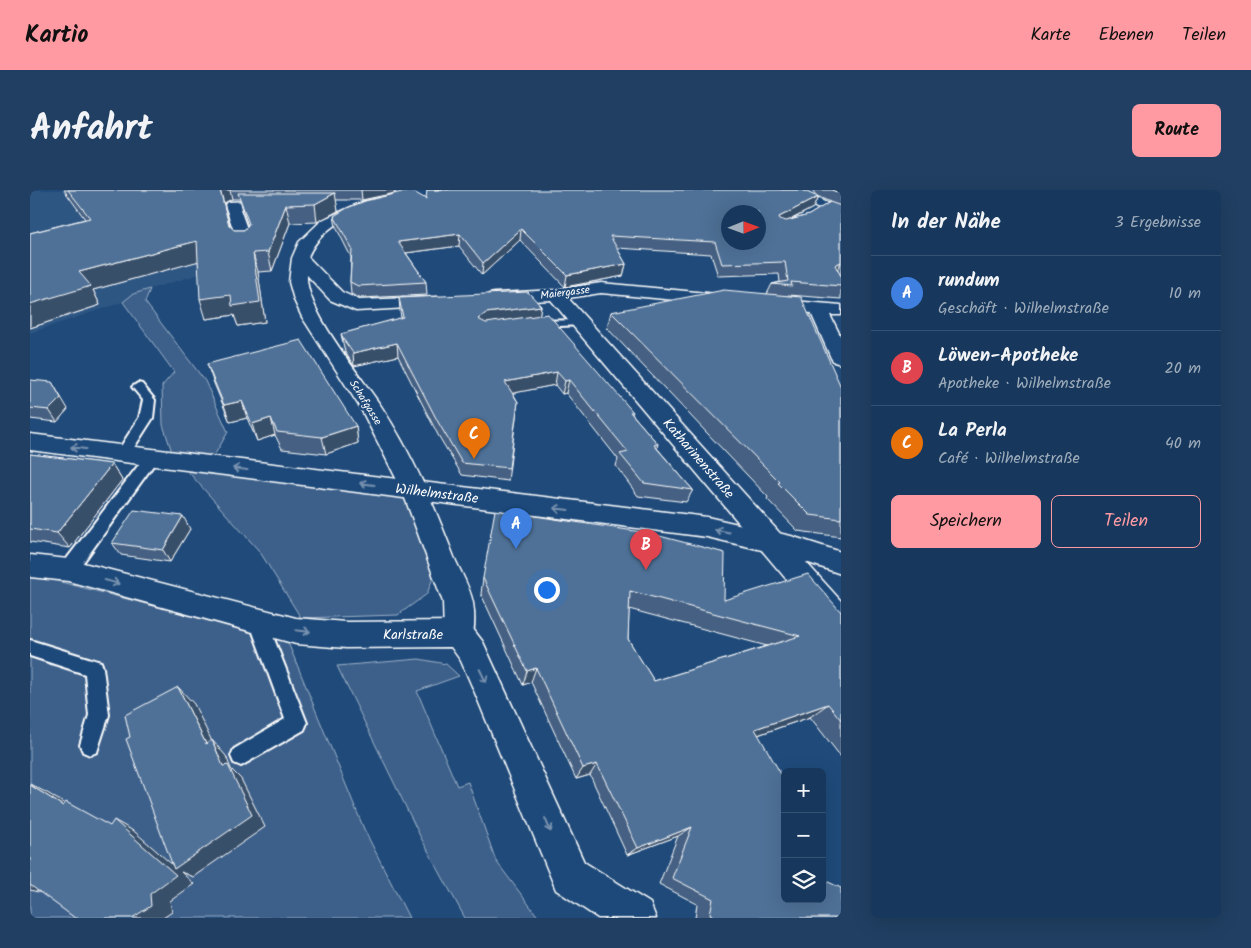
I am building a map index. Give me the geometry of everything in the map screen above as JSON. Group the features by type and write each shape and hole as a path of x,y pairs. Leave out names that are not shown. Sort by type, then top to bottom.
{"street":[{"name":"Schafgasse","path":"441,190 367,205 327,223 307,242 300,258 298,282 302,300 311,318 372,409 415,490 458,602 459,634"},
{"path":"772,191 791,191 821,210 841,215"},
{"path":"244,243 232,205 292,204"},
{"name":"Schafgasse","path":"330,204 367,205"},
{"path":"300,258 336,296 356,306 453,301"},
{"name":"Maiergasse","path":"481,299 556,295 601,288 841,310"},
{"name":"Katharinenstraße","path":"556,295 841,622"},
{"path":"818,308 841,358"},
{"name":"Wilhelmstraße","path":"30,442 706,527 816,553 841,563"},
{"name":"Karlstraße","path":"30,566 68,570 296,631 346,635 459,634 472,652 490,690 570,876 635,918"}],"lane":[{"path":"520,326 546,322 581,323"},
{"path":"123,454 146,418 149,400 138,387"},
{"path":"68,570 152,457"},
{"path":"241,756 297,723 258,621"},
{"path":"30,648 94,668 99,715 90,745"}],"shaded area":[{"path":"30,190 186,190 237,263 133,294 123,302 30,333"},
{"path":"150,289 145,302 205,381 228,432 211,461 173,455 163,425 162,386 174,372 123,302 133,294"},
{"path":"183,466 409,494 434,575 427,594 398,615 301,618 260,552"},
{"path":"30,577 49,579 287,640 364,829 409,918 30,918"},
{"path":"419,659 446,664 459,676 417,691 457,786 468,782 496,861 539,918 465,918 421,838 337,666"}],"building":[{"path":"68,190 220,190 229,225 234,230 244,230 249,224 238,193 335,193 315,204 286,205 268,252 253,253 260,302 232,306 231,295 200,299 197,241 79,272 91,286 30,304 30,233 90,218"},
{"path":"410,190 426,199 427,190 802,190 818,197 779,217 786,221 809,215 830,202 841,206 841,262 835,265 841,276 841,286 791,282 792,286 772,284 788,281 785,262 722,264 715,242 610,236 626,264 567,275 521,229 483,263 460,234 398,242 426,282 358,286 350,282 352,249 334,216 347,208 365,201"},
{"path":"832,190 841,190 841,194"},
{"path":"724,290 801,297 841,387 841,519 810,515 778,483 780,482 611,312"},
{"path":"528,292 541,306 486,313 478,319 486,323 548,314 633,412 630,412 658,444 654,445 693,490 644,483 620,454 628,452 569,380 565,381 557,372 505,382 518,402 509,468 462,463 438,422 397,343 353,353 341,334 403,317 399,298"},
{"path":"301,340 356,426 322,437 277,432 271,418 252,424 242,401 224,405 207,364"},
{"path":"30,380 52,382 61,398 49,410 30,408"},
{"path":"30,454 112,464 57,533 30,529"},
{"path":"134,510 183,516 163,550 112,543"},
{"path":"495,510 648,533 725,553 724,600 808,574 841,612 841,720 828,704 755,729 781,774 781,903 826,903 826,881 841,888 841,918 717,918 710,914 713,899 672,878 692,827 638,848 597,764 583,768 536,668 527,671 483,578","holes":["630,591 800,636 654,681 628,639"]},
{"path":"178,687 206,744 212,740 223,766 228,765 252,815 174,869 126,739 130,737 125,715"},
{"path":"30,785 63,806 66,802 110,826 114,820 176,875 150,894 151,906 132,918 75,918 30,885"}],"place":[{"name":"La Perla","path":"474,459"},
{"name":"rundum","path":"516,549"},
{"name":"Löwen-Apotheke","path":"646,570"}]}
